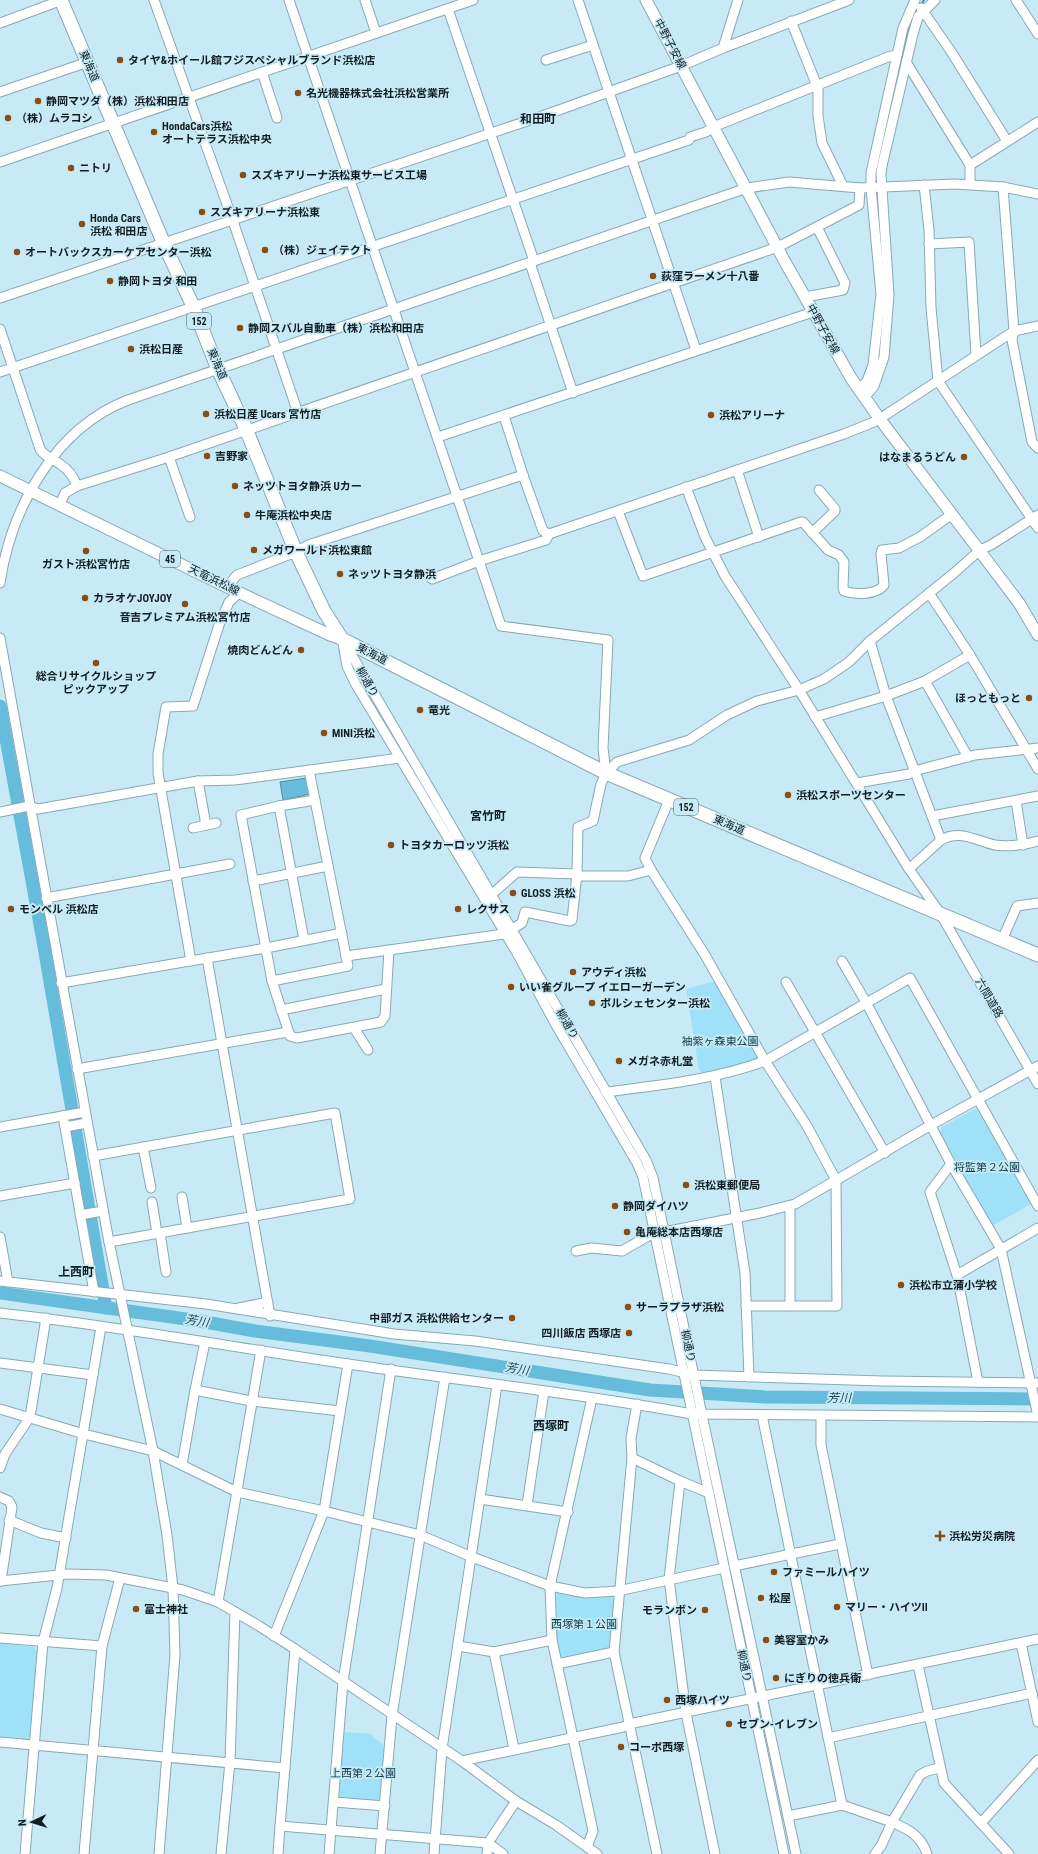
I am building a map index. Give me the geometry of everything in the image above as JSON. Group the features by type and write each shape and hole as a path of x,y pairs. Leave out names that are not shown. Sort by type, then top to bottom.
{"highway":[{"name":"東海道","path":"62,0 164,244 194,306 218,369 246,430 296,552 324,611 342,639 606,772 669,800 1038,955"}],"main road":[{"name":"中野子安線","path":"646,0 805,297 862,394 1019,603 1038,635"},
{"name":"天竜浜松線","path":"0,476 60,504 227,587 330,635 342,639"}],"street":[{"path":"0,23 62,0"},
{"path":"154,0 233,221 298,413"},
{"path":"289,0 501,626 608,640 603,748 606,772"},
{"path":"365,0 376,33"},
{"path":"0,162 474,0"},
{"path":"578,0 696,350"},
{"path":"723,48 738,0"},
{"path":"0,298 233,221 609,93 681,66 791,21 850,0"},
{"path":"862,394 874,365 881,294 871,188 871,173 903,28 917,4 934,0"},
{"path":"1016,0 1038,34"},
{"path":"862,394 874,386 884,357 889,295 882,166 906,62 918,18 917,4"},
{"path":"917,4 952,54 1007,141"},
{"path":"448,9 512,199 573,393"},
{"path":"791,21 818,86 818,116 822,143 843,186"},
{"path":"546,60 593,45"},
{"path":"0,372 631,158 689,140 690,138 706,132 713,127 888,57 897,56"},
{"path":"0,92 88,62"},
{"path":"906,62 970,165 970,184"},
{"path":"262,72 277,118"},
{"path":"970,165 1038,122"},
{"path":"0,583 1,567 10,538 31,491 51,459 81,427 111,407 747,188 789,182 860,188 970,184 1003,187 1038,194"},
{"path":"924,185 938,381 1035,517 1038,528"},
{"path":"1003,187 1014,331 1012,340 1032,442 1038,448"},
{"path":"60,504 65,493 78,486 298,413 778,247 859,205 860,188"},
{"path":"805,297 843,290 845,283 817,227"},
{"path":"929,244 969,242 976,355"},
{"path":"438,437 814,312"},
{"path":"504,416 543,531 549,534 844,434 874,422 1014,331 1038,326"},
{"path":"0,329 40,449 43,453 73,475 78,486"},
{"path":"169,457 190,517"},
{"path":"737,470 758,537"},
{"path":"227,587 233,577 296,552 308,545 523,475"},
{"name":"六間道路","path":"686,487 712,552 729,583 799,690 909,869 940,913 1034,1068 1038,1084"},
{"path":"812,533 836,509 819,490"},
{"path":"618,511 643,576 801,522 828,550 839,555 844,562 844,591 862,594 881,589 884,585 881,554 882,550 899,548 920,536 952,514"},
{"path":"346,956 508,932 522,923 524,912 570,921 572,920 577,875 578,827 593,821 601,784 606,772 617,762 689,740 727,715 757,701 799,690 824,678 849,662 870,641 930,593 980,550 991,545 1035,517"},
{"path":"432,580 479,561 546,540 549,534"},
{"path":"191,961 160,787 158,759 166,707 193,706 219,625 229,602 239,592"},
{"path":"930,593 970,655 1038,769"},
{"path":"0,638 27,807 46,898 77,1069 83,1124 93,1156 99,1212 108,1242 117,1295 127,1327 153,1451 167,1535 173,1588 175,1655 160,1854"},
{"name":"柳通り","path":"342,639 347,666 400,758 606,1092 650,1169 653,1178 659,1232"},
{"name":"柳通り","path":"342,639 491,895 517,953 556,1025 637,1163 659,1232 697,1411 734,1566 796,1854"},
{"path":"870,641 886,696 941,840"},
{"path":"815,717 886,696 926,681 970,655"},
{"path":"926,681 968,756"},
{"path":"857,783 909,774 914,771 968,756 1038,748"},
{"path":"0,812 27,807 38,809 198,781 235,780 400,758"},
{"path":"272,981 348,966 309,770"},
{"path":"198,781 206,825"},
{"path":"932,816 1038,796"},
{"path":"315,800 240,815 272,981 288,1032 293,1038 378,1024 384,1020 389,950"},
{"path":"669,800 645,858 650,870 705,955 765,1062 807,1126 836,1180 837,1306 746,1306"},
{"path":"1016,800 1023,845"},
{"path":"279,806 304,940"},
{"path":"193,828 216,823"},
{"path":"909,869 941,840 950,836 961,835 995,845 1023,845 1038,842"},
{"path":"46,898 230,864"},
{"path":"253,881 328,866"},
{"path":"491,895 517,872 628,876 650,870"},
{"path":"1002,940 1017,906 1038,903"},
{"path":"62,983 266,948 342,933"},
{"path":"207,958 270,1316"},
{"path":"0,1313 46,1318 101,1327 127,1327 205,1342 497,1386 697,1411 762,1415 820,1416 1038,1415 1034,1384 1001,1249 951,1164 868,1004 842,961"},
{"path":"606,1092 696,1081 765,1062 868,1004 910,978 1038,1206"},
{"path":"786,982 885,1152"},
{"path":"281,1010 386,989"},
{"path":"354,1028 368,1050"},
{"path":"77,1069 288,1032"},
{"path":"576,1251 591,1248 622,1252 659,1232 737,1218 790,1206 930,1125 1034,1068"},
{"path":"715,1077 745,1273 749,1377"},
{"path":"0,1127 82,1112"},
{"path":"93,1156 335,1113 350,1199 108,1242"},
{"path":"65,1115 75,1183 96,1292"},
{"path":"67,1127 83,1124"},
{"path":"143,1147 151,1188"},
{"path":"951,1164 930,1192 957,1275 978,1382"},
{"path":"0,1196 75,1183"},
{"path":"182,1197 187,1228"},
{"path":"152,1202 166,1272"},
{"path":"790,1206 790,1305"},
{"path":"82,1214 99,1212"},
{"path":"957,1275 1038,1228"},
{"path":"0,1236 4,1281 234,1309 270,1316 394,1334 475,1341 690,1375 1034,1384"},
{"path":"234,1309 268,1302"},
{"path":"0,1468 5,1454 30,1417 46,1318"},
{"path":"25,1854 43,1642 66,1538 101,1327"},
{"path":"182,1465 205,1342"},
{"path":"218,1602 261,1350"},
{"path":"0,1363 93,1375"},
{"path":"274,1636 324,1511 348,1364"},
{"path":"329,1854 343,1682 390,1369"},
{"path":"380,1854 392,1716 445,1377"},
{"path":"434,1854 442,1749 497,1386"},
{"path":"195,1390 252,1401 340,1411"},
{"path":"527,1505 544,1391"},
{"path":"587,1847 593,1831 552,1640 550,1586 568,1512 592,1398"},
{"path":"637,1404 631,1438 632,1458 618,1591 614,1652 656,1854"},
{"path":"0,1409 84,1434 153,1451 237,1492 324,1511 420,1535 472,1557 550,1586 585,1593 618,1591 724,1568"},
{"name":"柳通り","path":"697,1411 709,1493 784,1854"},
{"path":"762,1415 842,1805"},
{"path":"820,1416 821,1445 840,1544 868,1675"},
{"path":"632,1458 709,1493"},
{"path":"680,1481 670,1579 686,1713 715,1854"},
{"path":"0,1497 12,1504 1,1581 59,1575 89,1574 173,1588 218,1602 295,1649 392,1716 462,1761 516,1801 556,1825 596,1854"},
{"path":"480,1499 568,1512"},
{"path":"9,1520 40,1533 66,1538"},
{"path":"734,1566 840,1544"},
{"path":"84,1854 102,1646 120,1578"},
{"path":"221,1854 230,1762 234,1612"},
{"path":"0,1638 102,1646"},
{"path":"462,1761 623,1727 628,1724 752,1700 1038,1639"},
{"path":"458,1646 494,1652 552,1640"},
{"path":"1021,1643 1038,1722"},
{"path":"278,1854 295,1649"},
{"path":"494,1652 514,1749"},
{"path":"557,1664 614,1652"},
{"path":"918,1665 940,1768 946,1785 1010,1854"},
{"path":"828,1738 1032,1693"},
{"path":"0,1742 285,1768"},
{"path":"981,1823 1038,1760"},
{"path":"875,1854 881,1846 892,1822 920,1775 927,1771 940,1768"},
{"path":"487,1854 488,1844 516,1801"},
{"path":"334,1802 385,1806"},
{"path":"788,1816 842,1805 892,1822 917,1835 922,1842 926,1854"},
{"path":"280,1826 331,1829 488,1844 503,1854"}],"green space":[{"name":"袖紫ヶ森東公園","path":"716,981 759,1057 757,1060 703,1073 699,1070 686,989"},
{"name":"将監第２公園","path":"977,1108 982,1109 1033,1203 992,1226 940,1132 942,1127"},
{"name":"西塚第１公園","path":"556,1590 612,1594 615,1596 612,1645 609,1648 562,1659 559,1658 555,1638 553,1592"},
{"path":"0,1643 34,1647 37,1652 30,1737 26,1740 0,1738"},
{"name":"上西第２公園","path":"344,1732 370,1734 387,1748 384,1801 341,1801 339,1797"}],"shaded area":[{"path":"306,778 310,794 283,800 280,782"}],"waterway":[{"path":"914,16 924,0"},
{"path":"878,160 912,20"},
{"path":"877,204 879,230"},
{"path":"879,360 881,340"},
{"path":"0,706 43,941 106,1308"},
{"name":"芳川","path":"0,1293 200,1321 255,1331 370,1346 650,1390 766,1397 1038,1399"}],"place":[{"name":"タイヤ&ホイール館フジスペシャルブランド浜松店","path":"120,60"},
{"name":"名光機器株式会社浜松営業所","path":"298,93"},
{"name":"静岡マツダ（株）浜松和田店","path":"38,101"},
{"name":"（株）ムラコシ","path":"8,118"},
{"name":"HondaCars浜松 オートテラス浜松中央","path":"154,132"},
{"name":"ニトリ","path":"71,168"},
{"name":"スズキアリーナ浜松東サービス工場","path":"243,175"},
{"name":"スズキアリーナ浜松東","path":"202,212"},
{"name":"Honda Cars 浜松 和田店","path":"82,224"},
{"name":"（株）ジェイテクト","path":"265,250"},
{"name":"オートバックスカーケアセンター浜松","path":"17,252"},
{"name":"荻窪ラーメン十八番","path":"653,276"},
{"name":"静岡トヨタ 和田","path":"110,281"},
{"name":"静岡スバル自動車（株）浜松和田店","path":"240,328"},
{"name":"浜松日産","path":"131,349"},
{"name":"浜松日産 Ucars 宮竹店","path":"206,414"},
{"name":"浜松アリーナ","path":"711,415"},
{"name":"吉野家","path":"207,456"},
{"name":"はなまるうどん","path":"964,457"},
{"name":"ネッツトヨタ静浜 Uカー","path":"235,486"},
{"name":"牛庵浜松中央店","path":"247,515"},
{"name":"メガワールド浜松東館","path":"254,550"},
{"name":"ガスト浜松宮竹店","path":"86,551"},
{"name":"ネッツトヨタ静浜","path":"340,574"},
{"name":"カラオケJOYJOY","path":"85,598"},
{"name":"音吉プレミアム浜松宮竹店","path":"185,604"},
{"name":"焼肉どんどん","path":"301,650"},
{"name":"総合リサイクルショップ ピックアップ","path":"96,663"},
{"name":"ほっともっと","path":"1029,698"},
{"name":"竜光","path":"420,710"},
{"name":"MINI浜松","path":"324,733"},
{"name":"浜松スポーツセンター","path":"788,795"},
{"name":"トヨタカーロッツ浜松","path":"391,845"},
{"name":"GLOSS 浜松","path":"513,893"},
{"name":"モンベル 浜松店","path":"11,909"},
{"name":"レクサス","path":"458,909"},
{"name":"アウディ浜松","path":"573,972"},
{"name":"いい雀グループ イエローガーデン","path":"511,987"},
{"name":"ポルシェセンター浜松","path":"592,1003"},
{"name":"メガネ赤札堂","path":"619,1061"},
{"name":"浜松東郵便局","path":"686,1185"},
{"name":"静岡ダイハツ","path":"615,1206"},
{"name":"亀庵総本店西塚店","path":"627,1232"},
{"name":"浜松市立蒲小学校","path":"901,1285"},
{"name":"サーラプラザ浜松","path":"628,1307"},
{"name":"中部ガス 浜松供給センター","path":"512,1318"},
{"name":"四川飯店 西塚店","path":"629,1333"},
{"name":"浜松労災病院","path":"940,1536"},
{"name":"ファミールハイツ","path":"774,1572"},
{"name":"松屋","path":"761,1598"},
{"name":"マリー・ハイツII","path":"837,1607"},
{"name":"冨士神社","path":"136,1609"},
{"name":"モランボン","path":"705,1610"},
{"name":"美容室かみ","path":"766,1640"},
{"name":"にぎりの徳兵衛","path":"776,1678"},
{"name":"西塚ハイツ","path":"667,1700"},
{"name":"セブン-イレブン","path":"729,1724"},
{"name":"コーポ西塚","path":"621,1747"}],"district":[{"name":"和田町","path":"538,119"},
{"name":"宮竹町","path":"488,816"},
{"name":"上西町","path":"76,1272"},
{"name":"西塚町","path":"551,1426"}]}
